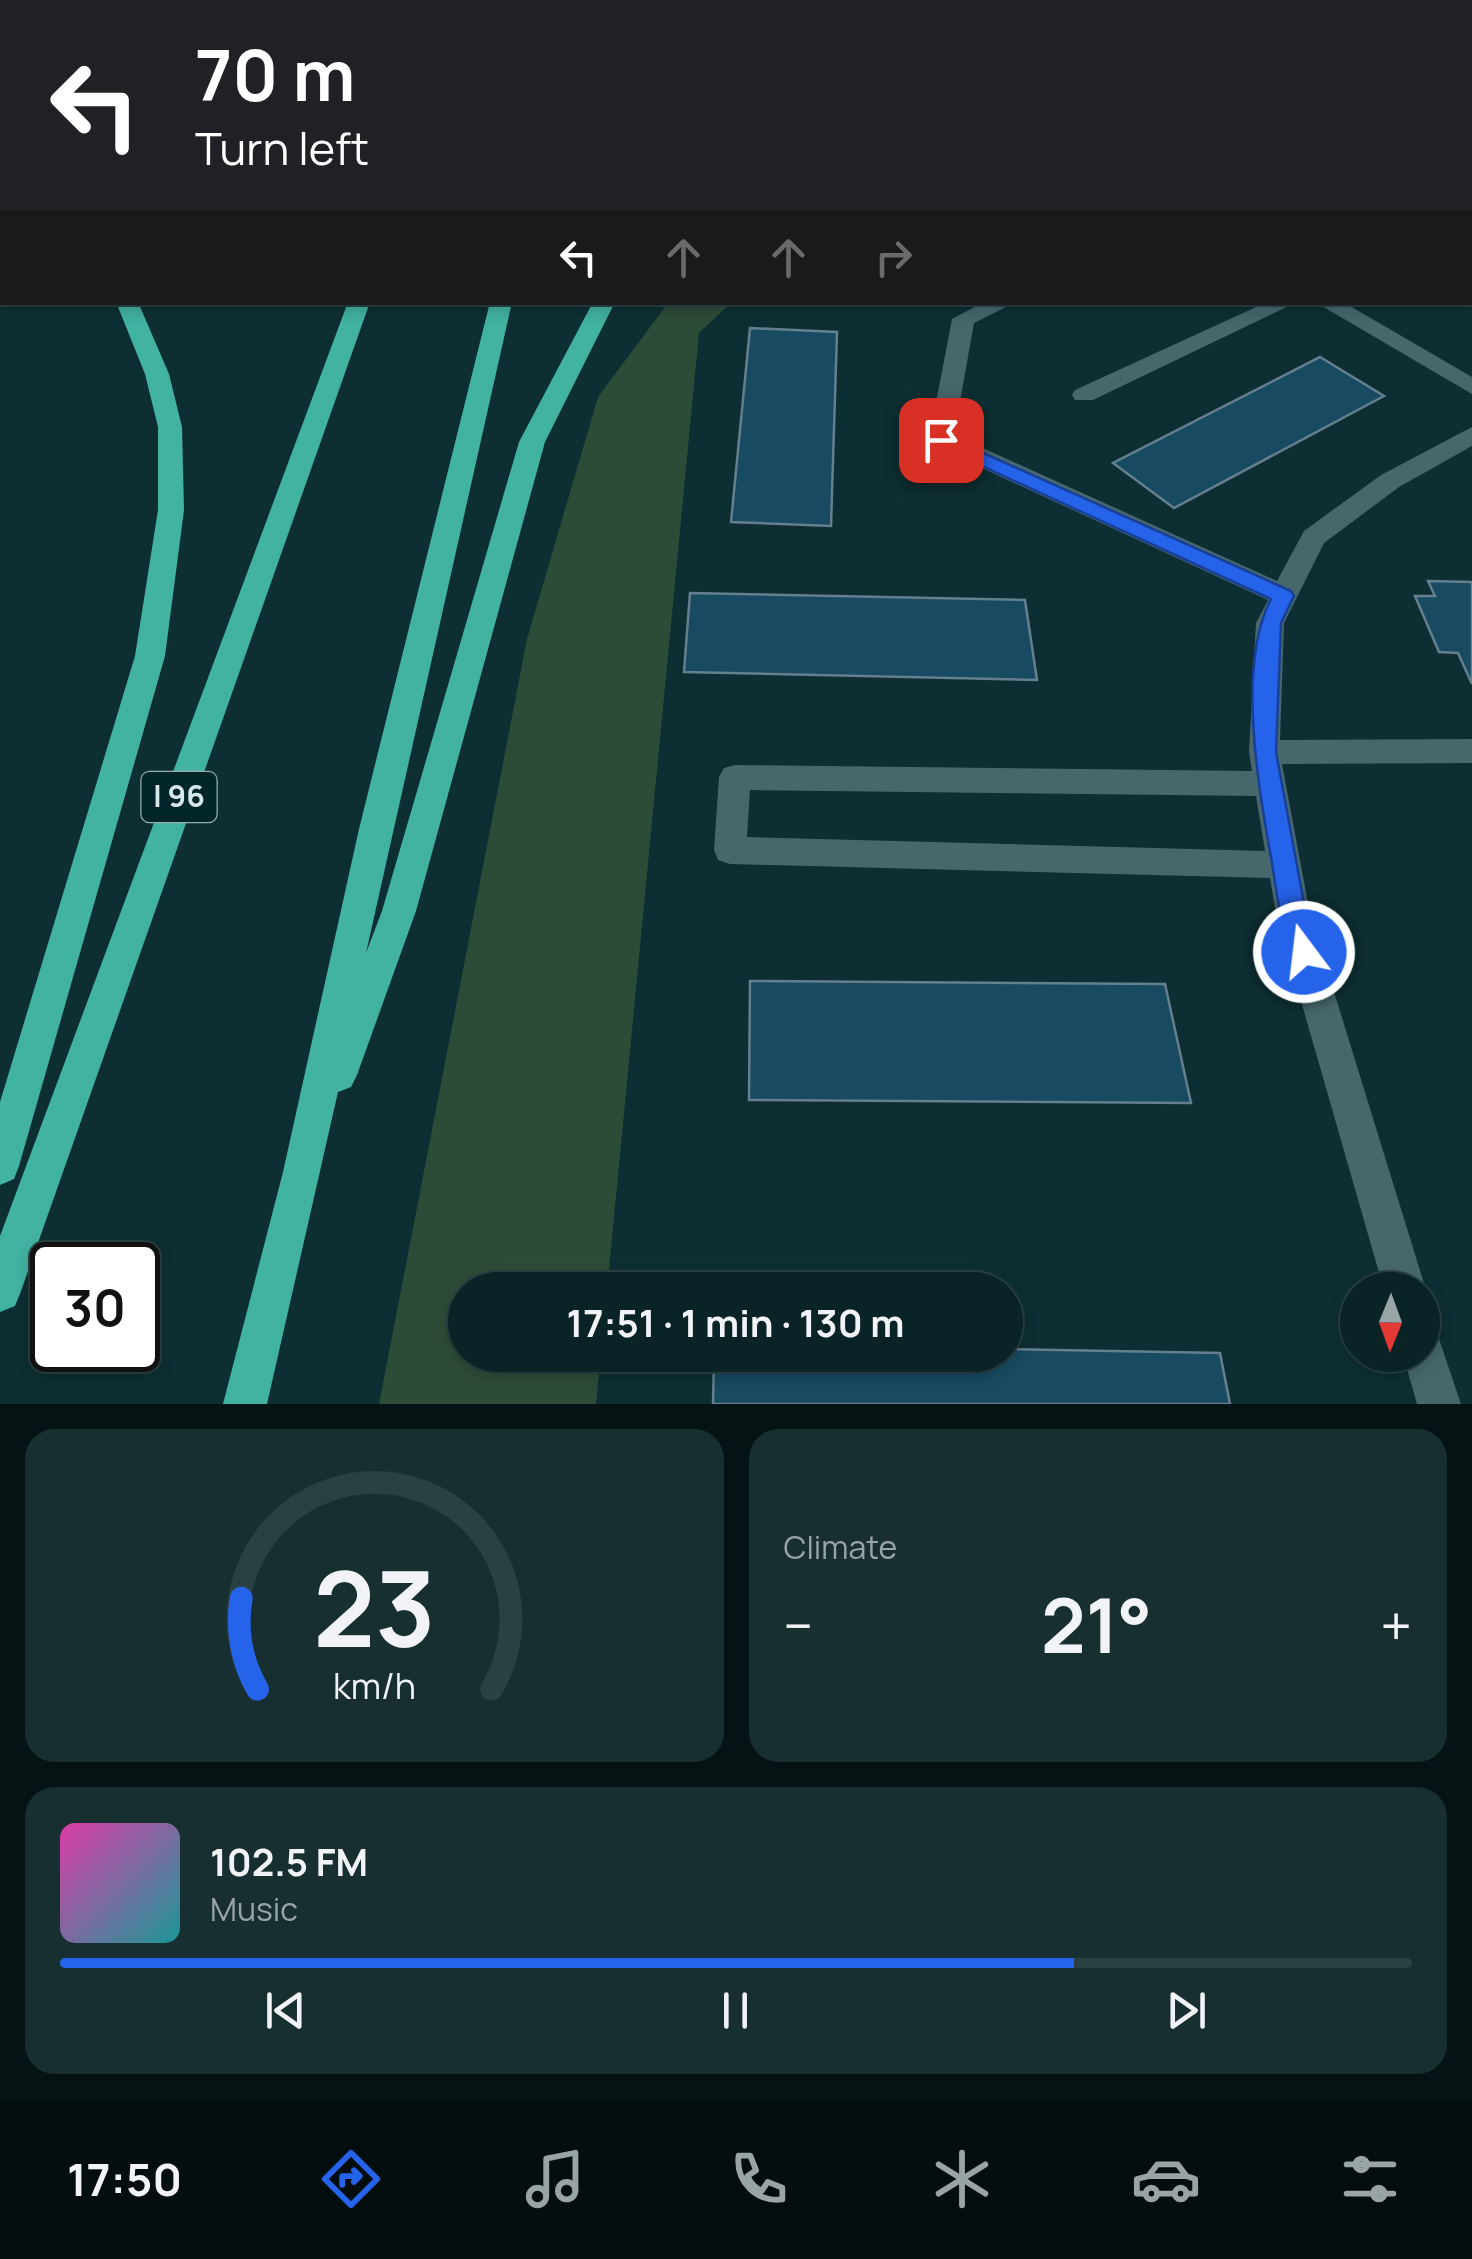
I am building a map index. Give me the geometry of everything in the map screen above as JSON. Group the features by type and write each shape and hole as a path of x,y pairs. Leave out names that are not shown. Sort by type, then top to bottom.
{"highway":[{"path":"0,1166 153,638 171,510 170,428 157,374 128,305"},
{"name":"I 96","path":"0,1290 357,305"},
{"path":"245,1404 302,1172 375,828 500,305"},
{"path":"302,1172 399,911 526,458 545,412 602,305"}],"street":[{"path":"997,305 963,319 941,440 1284,596"},
{"path":"1084,394 1279,305"},
{"path":"1331,305 1472,387"},
{"path":"1400,1272 1294,914 1284,865 1267,768 1270,623 1313,537 1390,481 1472,435"},
{"path":"1284,865 730,850 735,777 1267,768 1472,751"},
{"path":"1429,1372 1439,1404"}],"green space":[{"path":"667,305 729,305 699,333 609,1272 448,1272 448,1372 599,1372 596,1404 379,1404 527,639 598,397"}],"building":[{"path":"750,328 837,332 831,526 731,522"},
{"path":"1320,357 1384,396 1174,508 1113,463"},
{"path":"1428,581 1472,582 1472,684 1458,653 1439,652 1415,596 1435,596"},
{"path":"690,593 1025,600 1037,680 684,672"},
{"path":"750,981 1165,984 1191,1103 749,1100"},
{"path":"1023,1349 1220,1353 1230,1404 713,1404 714,1372 1023,1372"}],"route":[{"path":"941,440 1284,596 1270,623 1264,752 1304,952"}]}
